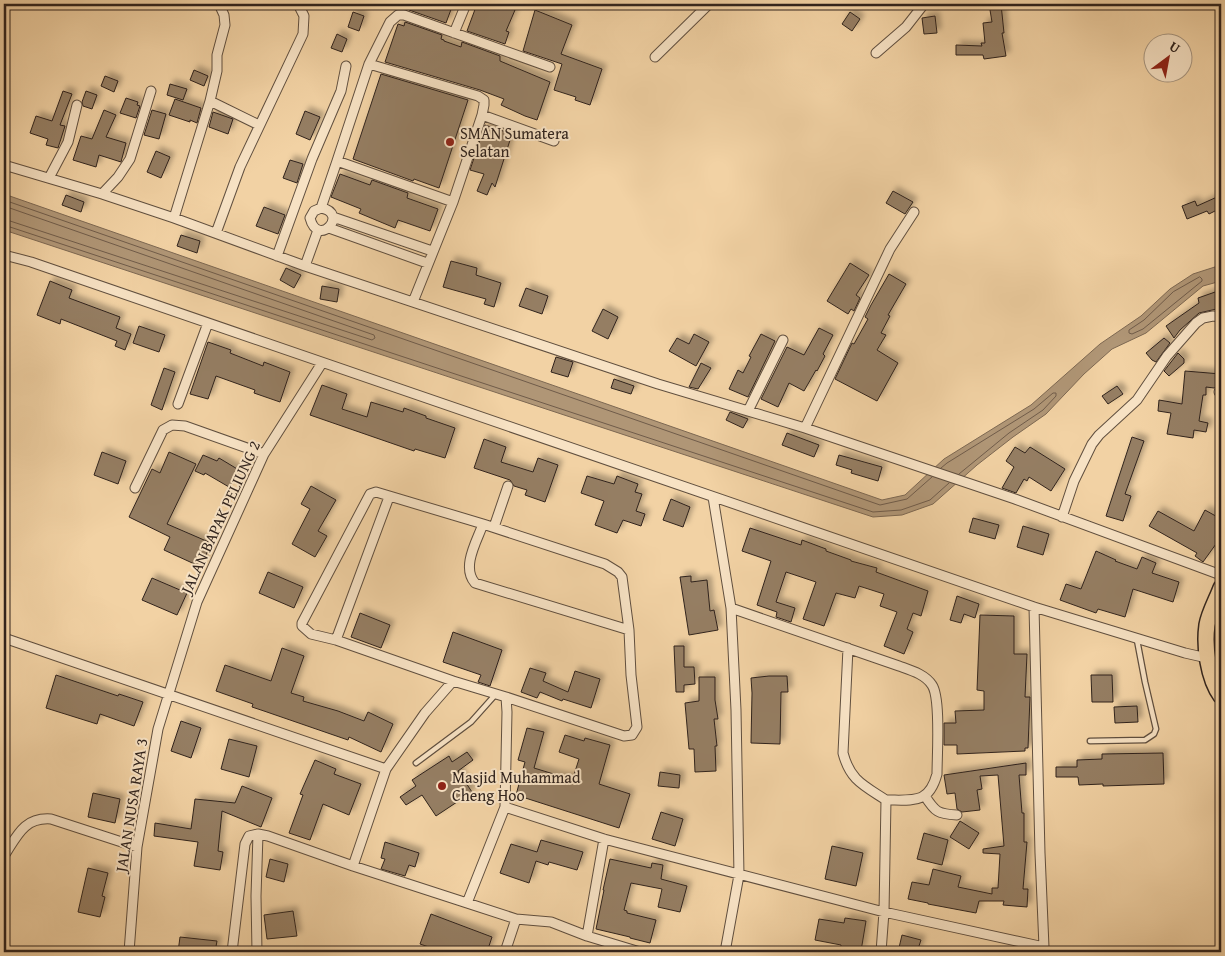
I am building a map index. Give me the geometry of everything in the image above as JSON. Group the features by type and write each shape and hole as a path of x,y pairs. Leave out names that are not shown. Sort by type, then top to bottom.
{"highway":[{"path":"1221,588 1207,623 1207,658 1221,696"}],"street":[{"path":"174,218 210,102 217,71 217,55 225,25 224,15 219,4"},
{"path":"216,233 240,167 303,34 304,16 298,4"},
{"path":"454,33 466,4"},
{"path":"693,4 701,12"},
{"path":"655,57 709,4"},
{"path":"876,53 906,27 924,4"},
{"path":"321,208 369,64 390,22 398,15 404,15 550,67"},
{"path":"369,64 478,96 484,102 482,115 453,202 427,262 413,302"},
{"path":"277,256 312,159 341,91 346,66"},
{"path":"102,194 118,177 130,159 151,90"},
{"path":"210,102 259,125"},
{"path":"49,178 68,142 77,105"},
{"path":"482,115 554,141"},
{"path":"337,160 453,202"},
{"path":"4,165 174,218 305,266 658,384 805,428 1062,517 1221,575"},
{"path":"427,262 329,228 318,230 312,225 310,218 314,211 321,208 326,209 333,217 432,251"},
{"path":"805,428 890,249 914,212"},
{"path":"329,228 333,217"},
{"path":"305,266 318,230"},
{"path":"4,255 31,262 1034,607 1207,658"},
{"path":"1062,517 1074,481 1099,435 1137,400 1167,356 1196,323 1203,318 1221,317"},
{"path":"178,404 208,324"},
{"path":"748,411 783,340"},
{"name":"JALAN BAPAK PELIUNG 2","path":"170,695 197,602 264,454 322,363"},
{"path":"135,488 163,430 172,425 186,426 264,454"},
{"path":"494,528 508,486"},
{"path":"374,492 483,524 612,568 622,577 629,630 631,675 637,727 632,734 624,736 453,681 336,640 311,634 304,629 302,623 367,497 374,492"},
{"path":"336,640 389,496"},
{"path":"713,497 730,608 736,710 739,875 726,952"},
{"path":"483,524 468,566 470,578 475,583 629,630"},
{"path":"505,808 604,838 739,875 1044,950 1034,607"},
{"path":"730,608 848,648 920,674 932,685 937,698 937,774 931,791 925,796 886,800 861,784 851,774 843,752 848,648"},
{"path":"4,638 386,769"},
{"path":"353,866 386,769 425,713 453,681"},
{"name":"JALAN NUSA RAYA 3","path":"129,952 137,847 158,729 170,695"},
{"path":"467,903 505,808 507,712 501,696"},
{"path":"925,796 933,809 938,812 957,815"},
{"path":"881,952 884,912 886,800"},
{"path":"4,856 26,825 42,818 51,819 137,847"},
{"path":"257,952 258,834"},
{"path":"232,952 245,844 249,836 258,834 516,920 551,922 587,936 640,952"},
{"path":"587,936 604,838"},
{"path":"505,952 516,920"}],"lane":[{"path":"1090,740 1145,740 1154,734 1156,728 1137,638"},
{"path":"416,762 470,722 501,696"}],"water":[{"path":"4,194 882,500 905,495 944,459 1031,405 1100,344 1141,316 1170,289 1193,274 1221,265 1221,281 1203,286 1146,333 1112,349 1084,374 1046,414 977,465 933,504 902,515 873,517 4,230"}],"building":[{"path":"411,4 453,4 446,23 409,10"},
{"path":"477,4 499,4 515,10 506,31 509,32 505,44 467,31"},
{"path":"989,4 1001,4 1004,33 1002,33 1006,56 984,59 983,55 956,55 956,45 982,46 981,43 985,43 983,23 992,22"},
{"path":"535,10 572,25 561,54 602,69 590,105 575,100 576,97 554,90 562,64 523,51"},
{"path":"353,12 364,16 359,31 348,27"},
{"path":"850,12 860,19 852,31 842,24"},
{"path":"935,16 937,33 924,34 922,18"},
{"path":"405,22 442,35 441,39 444,41 461,47 462,42 500,56 500,61 550,82 537,120 501,105 504,99 385,62 398,24 404,26"},
{"path":"337,34 347,39 342,52 331,48"},
{"path":"194,70 208,76 204,86 190,80"},
{"path":"381,74 468,100 439,188 414,179 413,181 353,159"},
{"path":"105,76 118,81 114,92 101,86"},
{"path":"170,84 187,89 183,100 167,95"},
{"path":"63,91 72,94 60,125 65,126 58,148 46,145 48,139 30,133 36,116 52,121"},
{"path":"86,91 97,95 92,109 83,106 82,102"},
{"path":"126,98 138,102 137,105 140,106 136,118 120,113"},
{"path":"175,99 201,108 197,123 169,115"},
{"path":"104,110 116,115 106,137 126,143 121,162 99,155 96,167 73,160 81,136 92,139"},
{"path":"152,110 166,114 159,139 144,135"},
{"path":"305,111 320,117 310,140 296,134"},
{"path":"213,112 233,119 228,134 209,127"},
{"path":"485,125 512,134 495,187 492,183 487,195 477,191 484,174 470,170"},
{"path":"156,151 170,157 161,178 147,172"},
{"path":"290,160 303,164 297,183 283,178"},
{"path":"340,174 370,185 372,180 408,193 407,198 438,209 430,231 398,220 395,228 359,213 361,209 331,197"},
{"path":"893,191 913,202 905,214 886,203"},
{"path":"66,195 84,202 81,212 62,205"},
{"path":"1217,197 1221,208 1209,214 1207,211 1187,219 1182,206 1195,201 1197,206"},
{"path":"264,207 285,215 278,234 256,226"},
{"path":"181,235 200,241 197,253 177,246"},
{"path":"451,261 477,268 476,275 501,283 494,307 484,304 486,299 443,287"},
{"path":"850,263 869,275 856,295 860,298 854,311 851,309 848,314 827,301"},
{"path":"286,268 301,275 294,288 280,280"},
{"path":"889,274 906,284 888,315 890,316 881,333 886,335 877,350 898,363 877,401 835,379 852,343 854,344 868,319 865,317"},
{"path":"50,281 72,290 69,298 120,317 116,328 131,334 125,350 115,346 117,341 61,319 60,324 37,315"},
{"path":"322,286 339,289 337,302 320,299"},
{"path":"526,288 548,296 542,314 519,306"},
{"path":"1218,291 1221,308 1199,313 1174,338 1166,326 1199,303 1198,298"},
{"path":"603,309 618,317 608,339 592,331"},
{"path":"139,326 165,335 159,352 133,343"},
{"path":"819,328 833,335 823,354 825,356 804,391 789,383 778,407 761,399 787,347 804,355"},
{"path":"694,334 709,342 696,366 669,351 677,338 689,344"},
{"path":"761,334 775,341 748,397 729,389 738,370 743,373 751,357 749,356"},
{"path":"1164,338 1170,343 1156,362 1146,353"},
{"path":"208,342 231,350 230,353 263,366 264,362 290,372 280,402 254,393 255,390 216,376 208,399 190,394"},
{"path":"1178,353 1184,359 1184,363 1169,376 1164,371"},
{"path":"556,357 573,362 568,377 551,372"},
{"path":"701,363 711,368 698,389 689,387"},
{"path":"164,368 175,372 162,410 151,405"},
{"path":"1185,371 1221,374 1221,386 1214,388 1206,387 1206,395 1203,395 1199,421 1208,423 1206,432 1194,430 1193,438 1167,434 1171,413 1158,411 1159,400 1182,404"},
{"path":"614,379 634,386 631,394 611,388"},
{"path":"322,385 347,394 342,409 367,417 371,402 403,412 404,408 455,428 445,458 415,449 414,451 310,415"},
{"path":"1117,386 1123,394 1108,404 1102,396"},
{"path":"730,412 748,419 743,428 726,420"},
{"path":"787,433 819,445 814,457 782,445"},
{"path":"1132,437 1144,441 1125,494 1131,496 1123,521 1106,516"},
{"path":"484,439 506,447 501,462 533,472 538,458 558,465 545,502 525,495 527,490 514,486 510,480 474,468"},
{"path":"1015,447 1025,453 1030,447 1065,469 1051,491 1029,477 1027,481 1024,479 1016,493 1002,488 1014,467 1006,461"},
{"path":"102,452 126,461 118,484 94,475"},
{"path":"169,452 196,464 167,524 211,543 201,567 164,550 170,537 129,517 152,469 160,473"},
{"path":"203,455 217,461 219,458 239,470 229,487 205,473 204,475 195,471"},
{"path":"839,455 882,467 878,481 851,473 852,470 836,465"},
{"path":"587,476 614,484 617,476 638,484 635,492 642,494 636,511 645,514 641,526 623,520 617,533 595,525 604,501 581,493"},
{"path":"311,486 336,500 318,531 327,536 315,557 292,544 310,509 301,504"},
{"path":"671,499 690,507 683,527 663,520"},
{"path":"1205,510 1221,519 1221,537 1203,562 1195,556 1197,553 1149,526 1158,511 1194,531"},
{"path":"973,518 999,525 995,539 969,532"},
{"path":"1023,526 1049,534 1043,555 1017,547"},
{"path":"750,528 801,545 802,540 851,561 877,568 876,572 928,591 921,616 913,613 907,629 913,632 904,654 884,646 897,612 880,606 884,594 859,586 855,598 836,593 824,626 803,619 816,582 786,572 776,602 795,608 791,622 776,617 777,612 757,605 771,561 742,551"},
{"path":"1096,551 1115,561 1137,569 1142,557 1156,563 1152,573 1179,582 1173,602 1133,589 1125,617 1098,609 1096,613 1060,600 1066,584 1081,589"},
{"path":"268,572 303,587 294,608 259,593"},
{"path":"691,576 691,582 707,580 710,611 714,610 718,630 689,635 680,577"},
{"path":"152,578 187,593 177,615 142,600"},
{"path":"957,596 979,604 975,618 964,614 961,623 950,620"},
{"path":"360,613 390,625 381,648 351,637"},
{"path":"980,615 1014,616 1014,654 1027,654 1025,697 1030,697 1028,748 1025,748 1025,751 957,754 957,745 944,745 944,723 956,723 955,711 984,710 984,691 977,690"},
{"path":"453,632 502,650 490,686 478,682 481,675 443,662"},
{"path":"674,646 684,646 684,667 694,667 695,684 684,685 684,692 676,692"},
{"path":"282,648 304,656 291,693 304,697 303,701 364,721 368,712 393,724 381,752 349,737 348,740 252,707 253,704 216,691 225,665 271,681"},
{"path":"530,668 546,673 543,681 568,692 575,671 600,679 591,708 563,699 562,701 540,692 537,698 521,692"},
{"path":"56,675 118,696 119,694 143,702 134,726 100,714 97,724 46,708"},
{"path":"1091,675 1112,675 1113,702 1092,702"},
{"path":"787,676 788,692 781,692 780,744 751,743 751,678"},
{"path":"699,677 715,677 715,700 718,719 714,719 717,746 715,746 716,771 695,772 694,749 689,749 685,703 699,701"},
{"path":"1137,706 1138,722 1115,723 1114,707"},
{"path":"181,721 201,728 191,758 171,751"},
{"path":"527,728 544,732 534,768 557,775 573,778 579,759 559,752 565,735 584,741 585,738 610,745 599,784 630,794 619,828 516,795 525,762 518,760"},
{"path":"229,739 257,746 249,777 221,769"},
{"name":"Masjid Muhammad Cheng Hoo","path":"467,752 473,760 458,771 472,792 436,816 422,795 406,805 400,797 416,786 412,780 449,756 452,762"},
{"path":"1163,753 1164,784 1079,785 1078,777 1056,777 1056,767 1077,767 1077,760 1102,759 1102,754"},
{"path":"315,760 336,769 334,774 361,784 349,815 323,804 310,840 289,833 303,795 300,794"},
{"path":"1026,763 1026,775 1019,775 1022,813 1024,813 1024,842 1027,842 1023,889 1028,889 1027,907 1003,905 1004,901 979,901 976,913 908,899 912,882 929,885 933,869 961,876 958,887 992,894 992,888 998,888 1000,854 983,853 983,849 1004,846 998,775 980,776 982,789 977,790 980,810 962,812 957,809 955,793 947,794 944,775"},
{"path":"660,772 680,775 679,788 658,786"},
{"path":"242,786 272,798 261,827 222,811 218,851 223,852 220,870 194,866 198,842 154,836 155,823 191,829 195,799 235,803"},
{"path":"93,793 120,799 115,823 88,817"},
{"path":"661,812 683,819 675,846 652,839"},
{"path":"960,821 979,833 969,849 950,837"},
{"path":"924,833 948,840 942,865 917,859"},
{"path":"541,840 583,852 577,870 549,862 548,865 536,861 529,883 500,873 511,844 537,852"},
{"path":"385,842 419,853 415,867 409,865 405,876 381,869 385,859 381,858"},
{"path":"832,846 863,853 856,886 825,879"},
{"path":"270,859 288,864 284,882 266,877"},
{"path":"610,859 651,868 652,863 663,865 661,879 687,886 680,912 658,907 662,889 631,883 624,910 627,913 656,920 650,943 596,929"},
{"path":"88,868 108,873 102,896 105,897 100,917 78,912"},
{"path":"293,911 297,936 267,939 264,915"},
{"path":"431,914 492,937 487,952 443,952 420,944"},
{"path":"845,918 866,921 861,951 841,948 841,945 815,940 819,919 844,923"},
{"path":"902,935 921,940 917,952 898,952"},
{"path":"180,937 217,941 215,952 178,952"}],"place":[{"name":"SMAN Sumatera Selatan","path":"450,142"},
{"name":"Masjid Muhammad Cheng Hoo","path":"442,786"}]}
